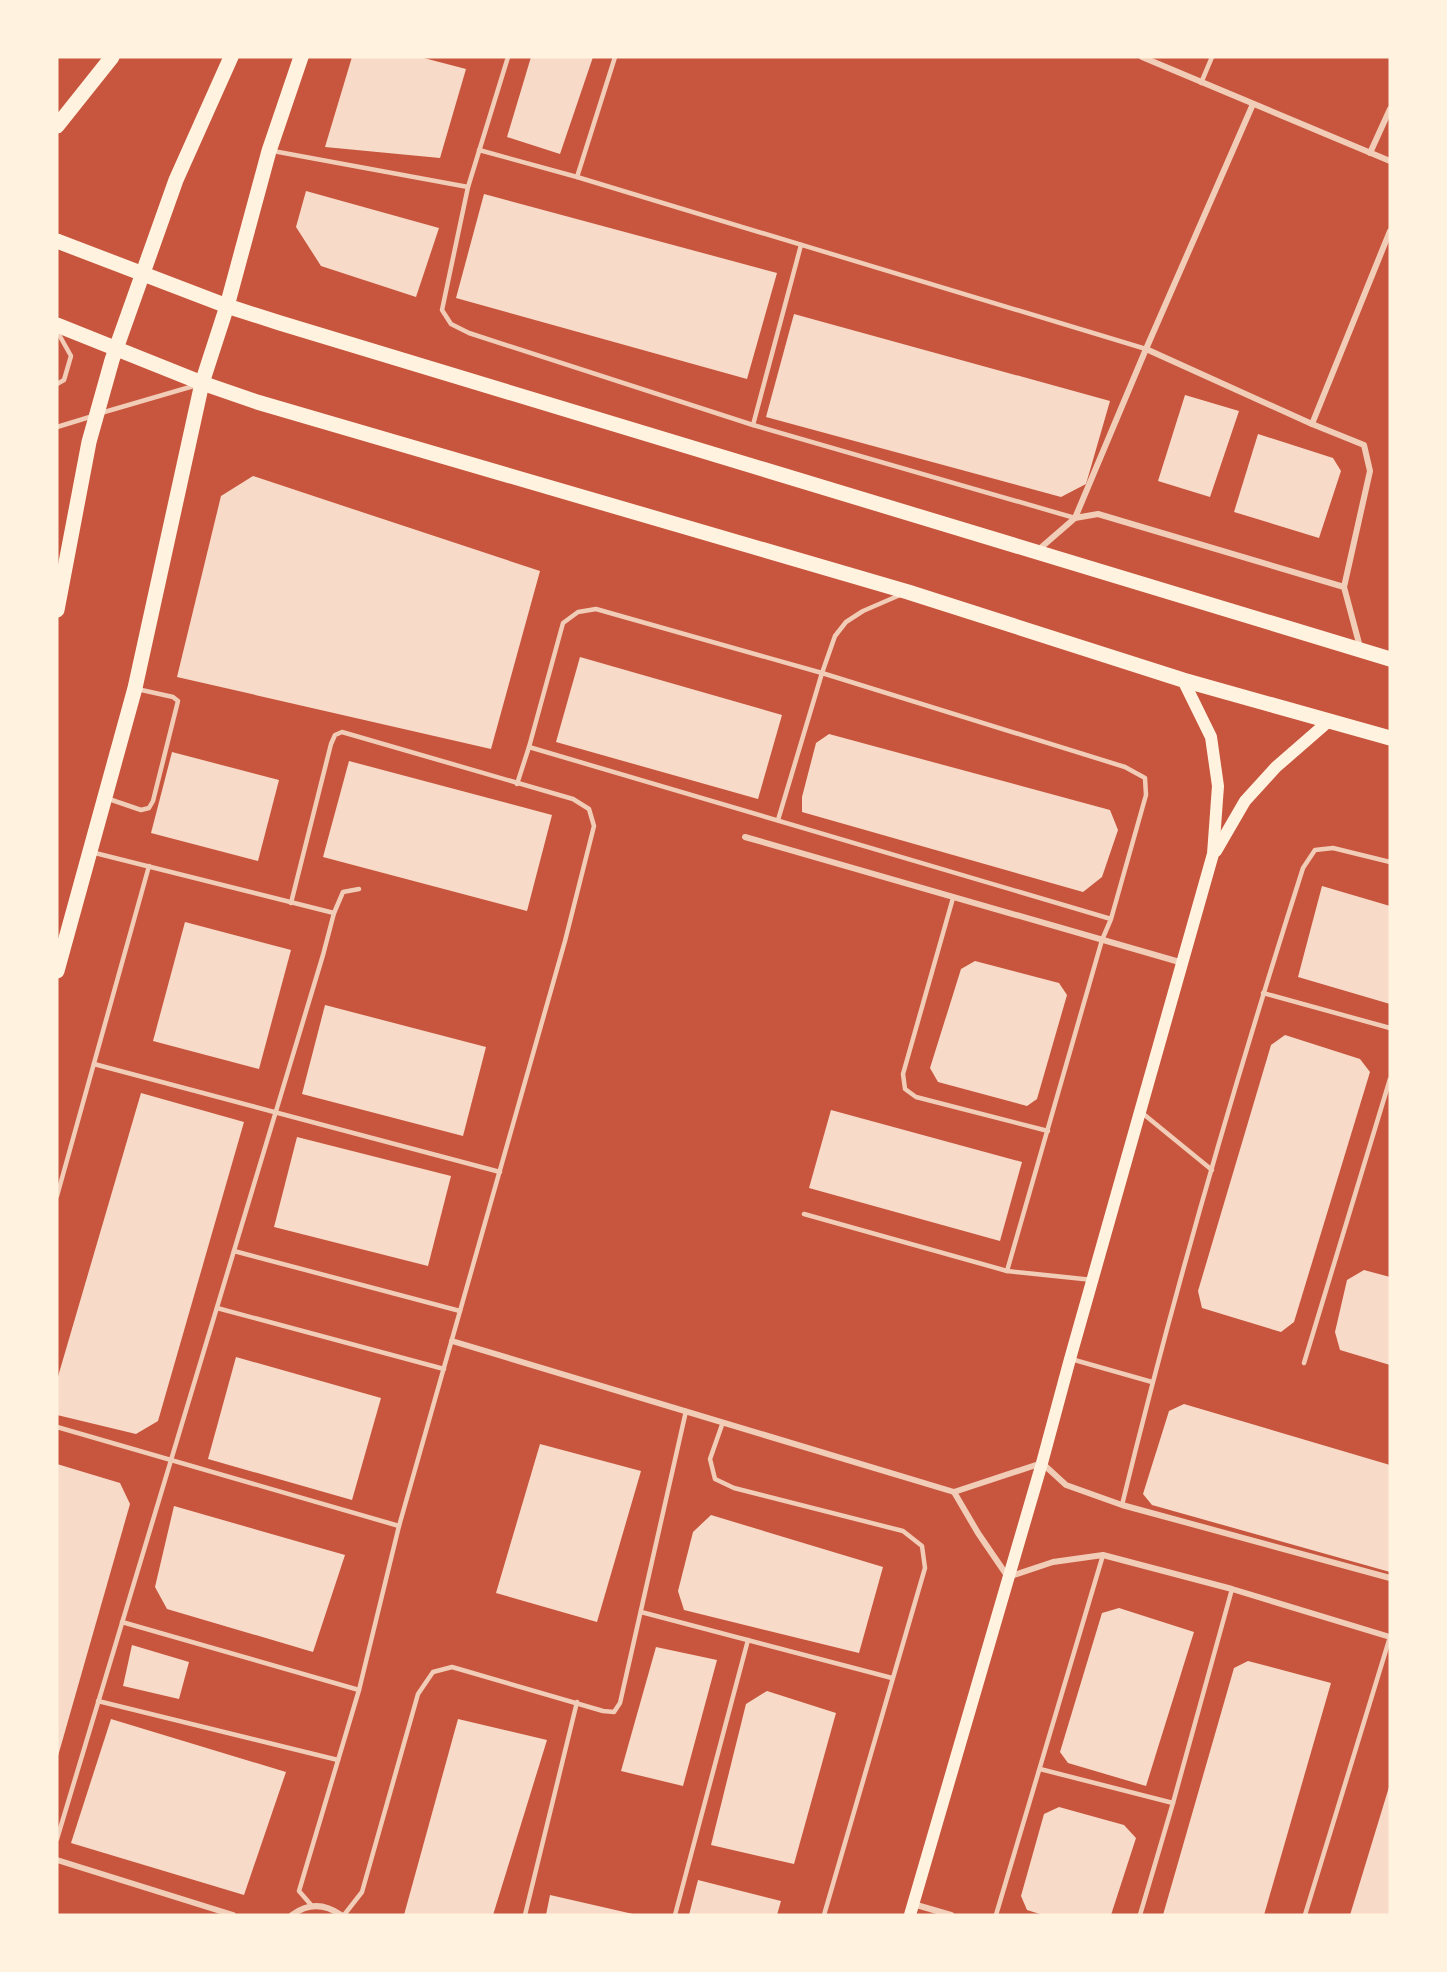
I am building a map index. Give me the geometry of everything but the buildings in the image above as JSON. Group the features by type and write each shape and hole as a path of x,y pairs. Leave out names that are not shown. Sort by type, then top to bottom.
{"main road":[{"path":"57,126 112,57"},
{"path":"57,610 89,442 112,360 176,180 231,57"},
{"path":"57,971 135,688 202,383 227,306 269,151 301,57"},
{"path":"57,241 227,306 395,359 1390,659"},
{"path":"57,325 202,383 257,402 908,591 1184,680 1390,738"},
{"path":"911,1910 1042,1463 1214,854 1218,786 1211,737 1184,680"},
{"path":"1214,854 1245,801 1276,767 1330,720"}],"street":[{"path":"1142,57 1390,161"},
{"path":"1035,553 1075,518 1253,104"},
{"path":"1370,153 1390,109"},
{"path":"1312,424 1390,231"},
{"path":"1146,350 1364,445 1370,471 1344,587 1361,650"},
{"path":"1075,518 1098,514 1344,587"},
{"path":"746,837 1183,963"},
{"path":"452,1341 954,1492 1042,1463 1066,1485 1122,1505 1390,1578"},
{"path":"954,1492 978,1533 1008,1576 1053,1562 1103,1555 1232,1589 1390,1637"},
{"path":"57,1860 233,1915"},
{"path":"292,1915 302,1908 323,1906 342,1915"},
{"path":"911,1910 951,1915"}],"lane":[{"path":"508,57 468,187 442,310 451,324 469,333 753,425 1075,518"},
{"path":"578,177 615,57"},
{"path":"1201,82 1212,57"},
{"path":"479,150 578,177 1146,350"},
{"path":"269,151 468,187"},
{"path":"753,425 801,245"},
{"path":"57,331 71,356 64,380 57,384"},
{"path":"57,427 202,383"},
{"path":"778,820 822,673 836,636 846,622 863,611 908,591"},
{"path":"517,784 563,623 579,612 596,609 822,673 1125,766 1145,778 1146,795 1007,1271"},
{"path":"104,797 141,810 149,808 153,801 178,701 172,697 135,688"},
{"path":"291,903 335,735 342,732 573,799 589,809 594,825 565,941 399,1526 358,1690 299,1891 312,1906"},
{"path":"529,747 1111,919"},
{"path":"1122,1505 1152,1382 1212,1170 1263,993 1303,868 1315,850 1333,848 1390,862"},
{"path":"89,852 334,913"},
{"path":"57,1196 149,866"},
{"path":"57,1839 334,913 342,892 358,889"},
{"path":"953,898 903,1074 905,1089 916,1097 1048,1131"},
{"path":"1263,993 1390,1028"},
{"path":"94,1064 500,1172"},
{"path":"1304,1363 1388,1096 1390,1079"},
{"path":"1141,1112 1212,1170"},
{"path":"804,1214 1007,1271 1093,1280"},
{"path":"234,1251 460,1311"},
{"path":"217,1308 444,1369"},
{"path":"1070,1359 1152,1382"},
{"path":"342,1915 362,1892 418,1694 433,1672 452,1667 614,1712 621,1703 686,1411"},
{"path":"723,1422 710,1459 715,1479 734,1488 903,1531 922,1546 925,1568 824,1915"},
{"path":"57,1427 399,1526"},
{"path":"996,1915 1103,1555"},
{"path":"1140,1915 1232,1589"},
{"path":"641,1612 892,1678"},
{"path":"122,1622 358,1690"},
{"path":"1305,1915 1390,1637"},
{"path":"675,1915 748,1640"},
{"path":"98,1701 338,1760"},
{"path":"525,1915 577,1702"},
{"path":"1040,1769 1173,1803"}]}
